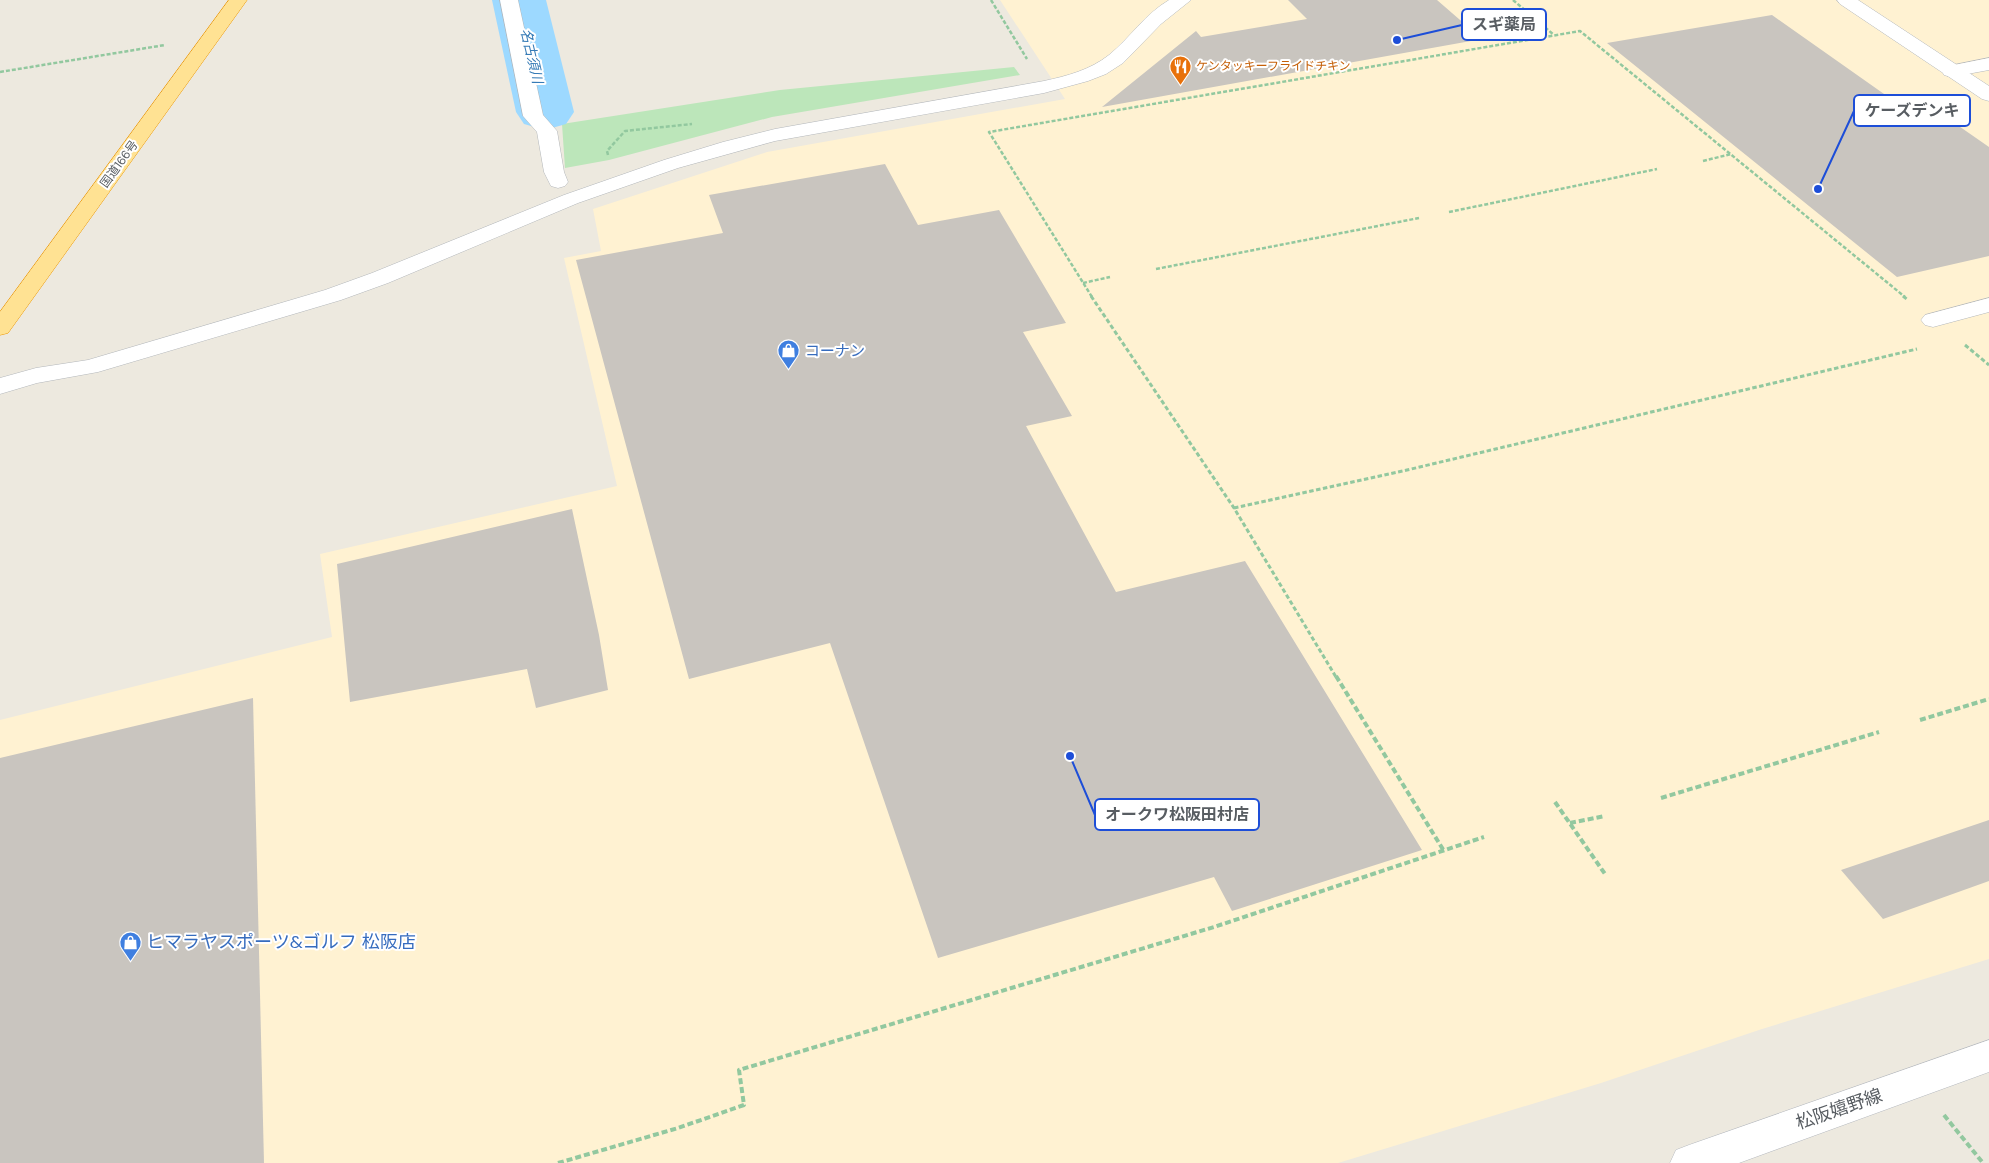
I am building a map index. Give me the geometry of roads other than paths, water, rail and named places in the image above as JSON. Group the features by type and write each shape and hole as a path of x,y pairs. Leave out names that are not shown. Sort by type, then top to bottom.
{"highway":[{"name":"国道166号","path":"0,328 238,0"}],"street":[{"path":"509,0 533,116 547,131 554,172 558,182"},
{"path":"0,386 36,376 90,367 333,295 380,278 571,199 670,164 722,149 775,135 1075,80 1114,61 1160,13 1182,0"},
{"path":"1846,0 1989,95"},
{"path":"1951,70 1989,64"},
{"path":"1933,320 1989,305"},
{"name":"松阪嬉野線","path":"1689,1163 1989,1056"}],"waterway":[{"name":"名古須川","path":"519,0 545,112"}],"place":[{"name":"スギ薬局","path":"1397,40"},
{"name":"ケンタッキーフライドチキン","path":"1180,85"},
{"name":"ケーズデンキ","path":"1818,189"},
{"name":"コーナン","path":"789,370"},
{"name":"オークワ松阪田村店","path":"1070,756"},
{"name":"ヒマラヤスポーツ&ゴルフ 松阪店","path":"130,961"}]}
